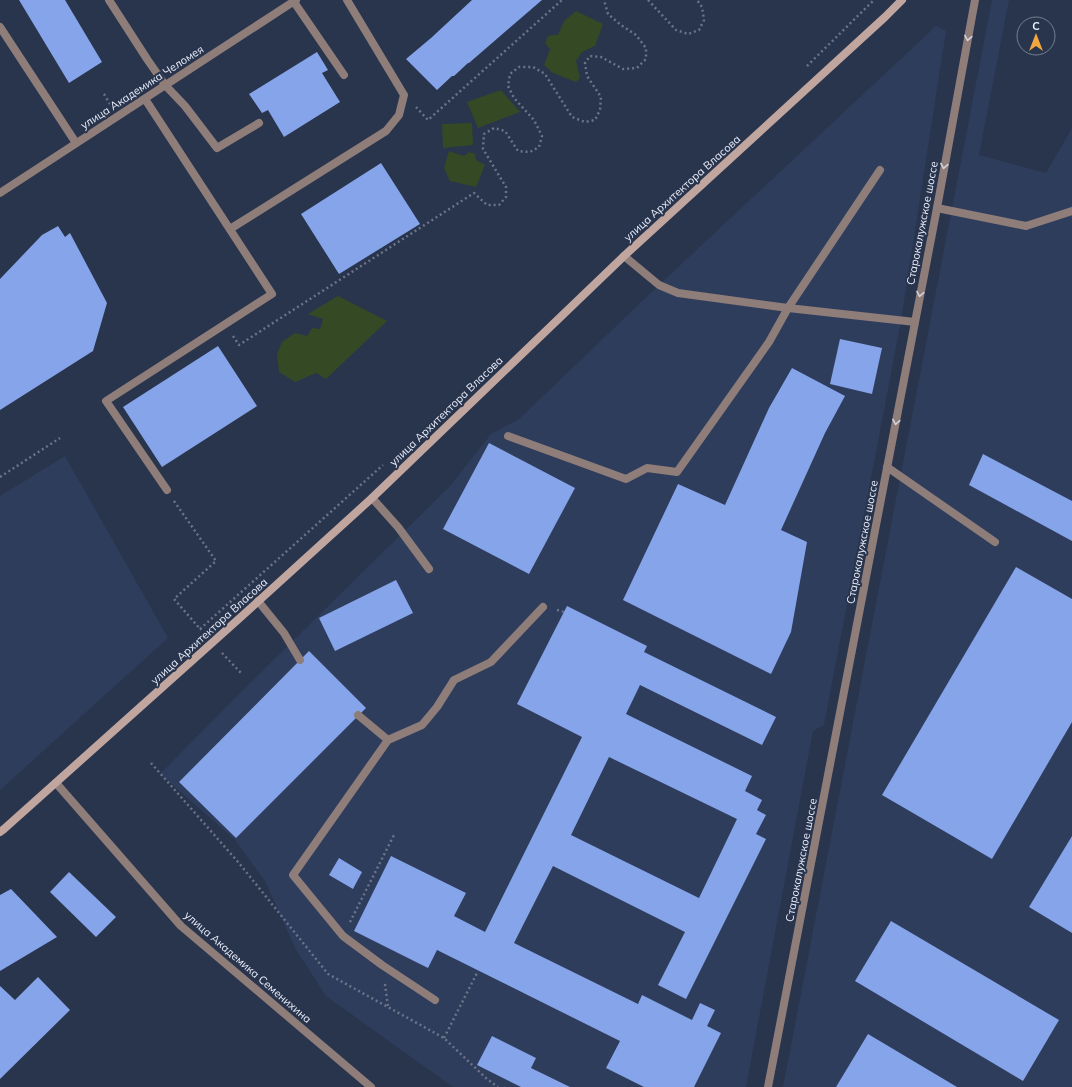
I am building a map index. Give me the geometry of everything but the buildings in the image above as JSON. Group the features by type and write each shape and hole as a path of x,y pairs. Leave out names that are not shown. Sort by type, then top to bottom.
{"street":[{"path":"109,0 165,86 184,106 217,148 259,123"},
{"path":"230,229 386,131 399,115 404,95 347,0"},
{"name":"улица Архитектора Власова","path":"0,832 372,498 624,256 886,17 902,0"},
{"name":"Старокалужское шоссе","path":"768,1087 937,208 975,0"},
{"path":"295,1 344,75"},
{"name":"улица Академика Челомея","path":"0,193 295,1"},
{"path":"0,27 76,143"},
{"path":"145,99 272,294 106,401 167,490"},
{"path":"508,436 626,479 647,468 677,472 769,342 788,308 880,170"},
{"path":"937,208 1026,226 1072,211"},
{"path":"624,256 659,285 678,293 788,308 915,322"},
{"path":"887,467 995,542"},
{"path":"372,498 398,527 429,569"},
{"path":"258,601 284,633 300,660"},
{"path":"435,1000 382,966 343,936 293,875 388,740 422,725 437,706 454,680 491,662 543,607"},
{"path":"358,715 388,740"},
{"name":"улица Академика Семенихина","path":"56,783 181,926 371,1087"}],"path":[{"path":"404,95 428,120 562,0"},
{"path":"225,325 239,346 474,193 487,205 499,205 506,197 506,187 483,149 484,134 494,128 505,131 518,151 530,152 539,147 542,136 534,120 514,98 508,86 510,74 519,67 533,67 545,74 572,117 585,122 595,120 600,110 600,98 587,76 584,62 590,56 600,57 623,69 637,68 646,59 646,48 636,35 608,14 604,0"},
{"path":"648,0 676,30 688,34 699,30 704,20 702,7 697,0"},
{"path":"0,477 60,438"},
{"path":"167,490 216,561 174,600 200,629"},
{"path":"151,763 239,863 328,974 444,1038 498,1087"},
{"path":"343,936 395,833"},
{"path":"444,1038 478,971"}],"shaded area":[{"path":"992,0 1009,0 979,155 1046,173 1072,128 1072,1087 783,1087"},
{"path":"936,26 946,31 901,321 824,725 813,731 746,1087 453,1087 326,996 295,948 265,881 235,840 160,774 450,486 491,434 519,419 659,285"},
{"path":"65,456 168,638 0,790 0,496"}],"green space":[{"path":"576,11 603,24 595,46 582,52 576,61 580,78 576,82 553,73 544,65 550,49 545,43 548,36 558,35 564,21"},
{"path":"501,90 520,112 478,128 467,102"},
{"path":"472,123 473,145 443,148 442,124"},
{"path":"449,151 464,156 469,152 475,154 476,160 485,165 476,187 450,181 444,168"},
{"path":"338,296 387,321 326,379 316,373 295,382 279,372 277,354 282,342 295,333 307,336 312,328 320,329 323,319 308,314"}]}
